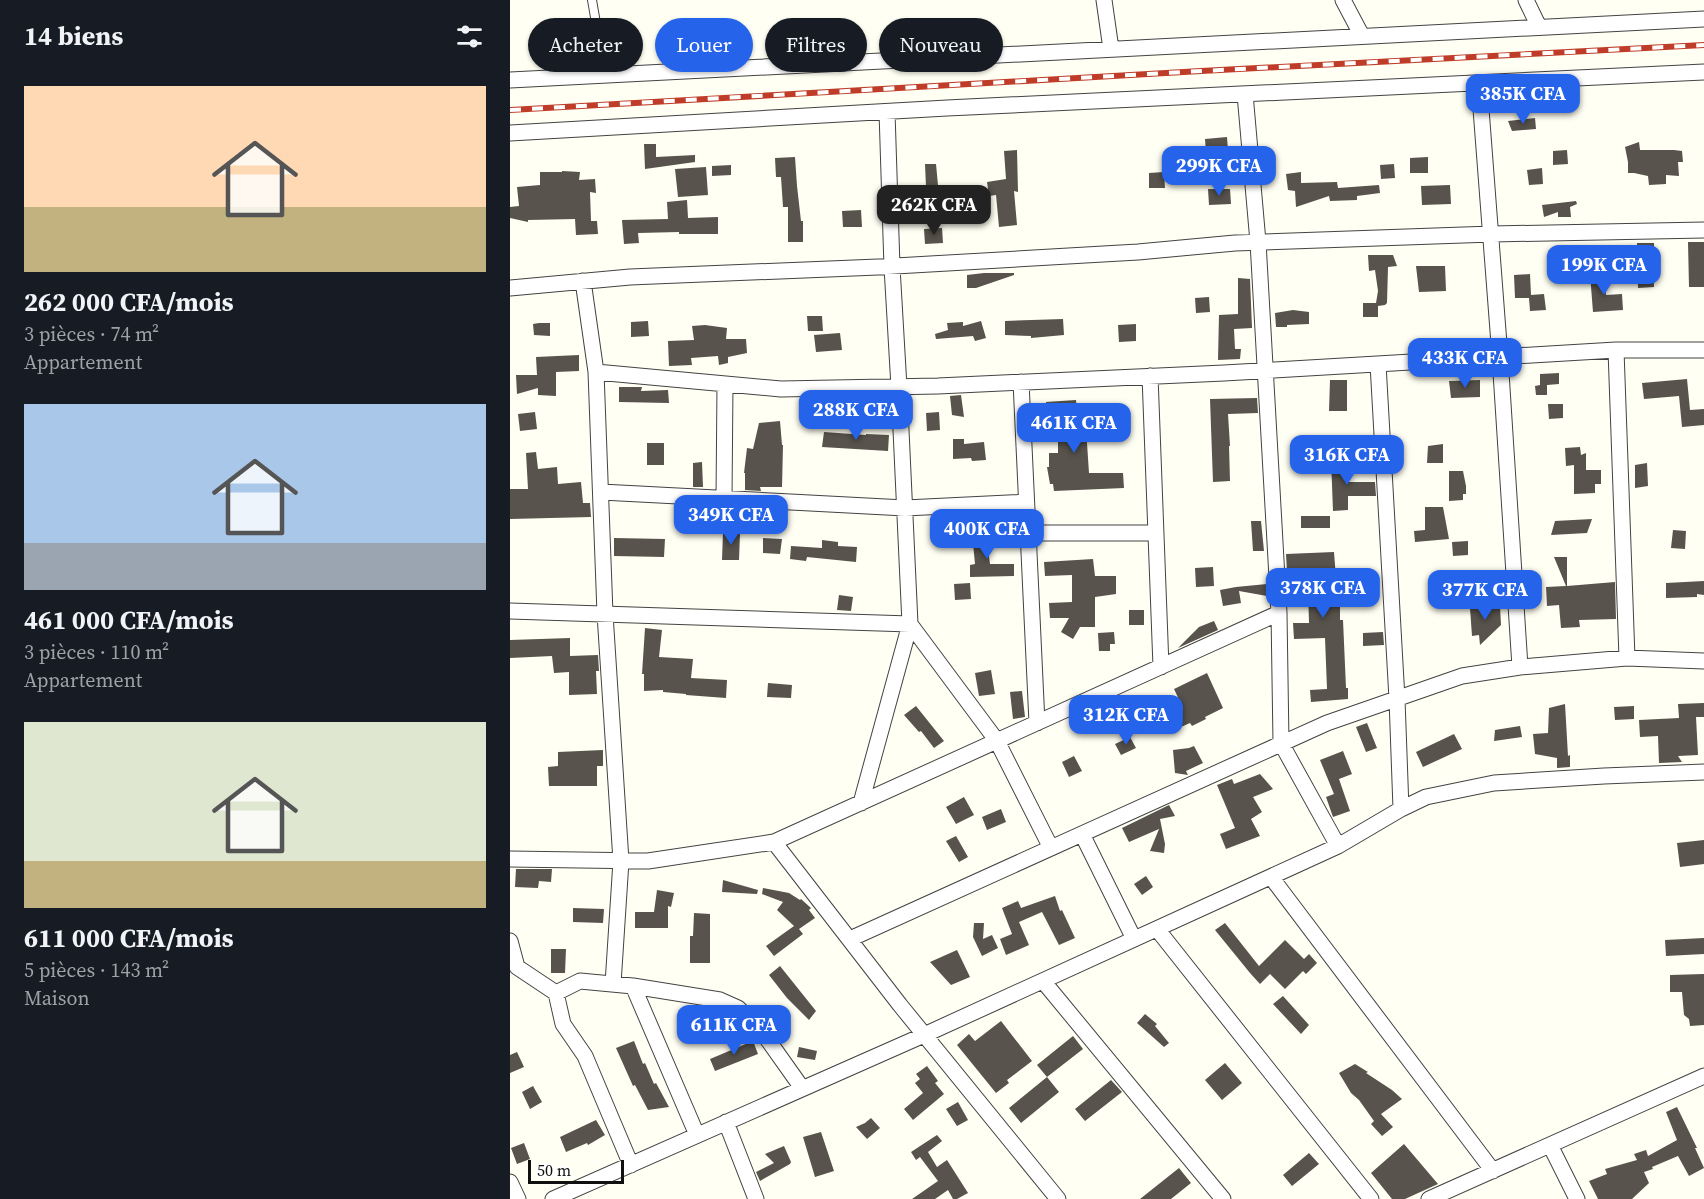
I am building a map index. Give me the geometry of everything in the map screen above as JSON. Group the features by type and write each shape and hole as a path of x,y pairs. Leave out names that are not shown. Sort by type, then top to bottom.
{"street":[{"path":"1104,0 1111,49"},
{"path":"1343,0 1362,36"},
{"path":"1526,0 1539,27"},
{"path":"510,80 1704,19"},
{"path":"510,133 1704,72"},
{"path":"1479,83 1492,234 1520,666"},
{"path":"1245,94 1258,242 1279,613 1281,744 1338,846"},
{"path":"861,802 910,624 892,267 887,112"},
{"path":"510,288 630,277 892,267 1258,242 1704,230"},
{"path":"583,281 596,372 605,614 621,861 613,984"},
{"path":"1616,350 1626,658"},
{"path":"596,372 781,389 899,387 1150,376 1616,350 1704,350"},
{"path":"1378,364 1401,810"},
{"path":"1150,376 1161,666"},
{"path":"1021,382 1036,723"},
{"path":"724,499 725,384"},
{"path":"601,492 905,508 1026,502"},
{"path":"1028,533 1156,533"},
{"path":"510,611 910,624"},
{"path":"510,859 648,861 774,842 1279,613"},
{"path":"910,624 998,741 1051,848"},
{"path":"850,939 1327,723 1462,676 1520,666 1626,658 1704,661"},
{"path":"553,1199 924,1035 1271,877 1338,846 1426,797 1494,783 1704,772"},
{"path":"1082,834 1134,939"},
{"path":"774,842 924,1035 1058,1199"},
{"path":"1271,877 1493,1171"},
{"path":"1157,929 1371,1199"},
{"path":"510,941 516,967 556,993 563,1024 585,1056 630,1165"},
{"path":"556,993 580,981 633,986 720,1000 738,1008 763,1034 802,1088"},
{"path":"1043,981 1223,1199"},
{"path":"633,986 697,1135"},
{"path":"1429,1199 1704,1077"},
{"path":"726,1122 756,1199"},
{"path":"1550,1145 1577,1199"},
{"path":"510,1182 518,1199"}],"lane":[{"path":"592,0 605,75"}],"building":[{"path":"1535,118 1536,129 1512,131 1508,121"},
{"path":"1227,137 1228,151 1206,153 1205,139"},
{"path":"1639,142 1640,150 1682,151 1683,162 1678,162 1679,176 1666,175 1666,184 1649,185 1648,176 1628,173 1625,147"},
{"path":"644,144 656,144 656,157 695,155 695,162 645,169"},
{"path":"1017,150 1018,192 1014,191 1017,225 999,227 996,195 989,196 987,182 1006,179 1004,151"},
{"path":"1567,150 1568,164 1553,165 1553,151"},
{"path":"795,157 801,221 803,221 803,242 788,242 788,207 783,207 781,177 776,177 775,158"},
{"path":"1428,157 1428,173 1410,173 1410,158"},
{"path":"925,164 936,164 939,196 922,199 924,187 926,187"},
{"path":"1394,164 1395,178 1381,179 1380,165"},
{"path":"731,165 731,175 712,176 712,166"},
{"path":"706,167 708,195 678,197 675,169"},
{"path":"1542,168 1543,184 1529,185 1527,170"},
{"path":"540,172 580,172 579,180 595,179 596,193 590,192 591,221 597,221 598,234 576,235 575,219 528,220 528,222 510,218 510,207 519,206 517,187 540,185"},
{"path":"1164,172 1165,188 1149,188 1149,173"},
{"path":"1301,172 1301,183 1337,182 1338,188 1379,185 1380,193 1357,196 1357,200 1330,201 1329,196 1296,207 1295,191 1288,190 1286,174"},
{"path":"1450,185 1451,204 1422,205 1421,186"},
{"path":"1208,189 1230,189 1231,204 1209,205"},
{"path":"687,200 688,218 718,217 718,234 638,233 639,243 624,244 622,220 668,219 667,202"},
{"path":"1576,201 1577,204 1570,207 1571,217 1558,217 1558,212 1544,217 1542,205"},
{"path":"963,202 976,202 980,217 963,217"},
{"path":"861,210 862,227 843,227 842,211"},
{"path":"942,228 943,243 925,244 924,229"},
{"path":"1688,242 1704,242 1704,287 1689,287"},
{"path":"1637,243 1654,243 1654,287 1638,288"},
{"path":"1368,255 1393,255 1397,266 1388,267 1387,303 1378,306 1378,317 1363,317 1363,303 1376,303 1378,291 1375,270 1369,271"},
{"path":"1416,266 1445,266 1446,291 1419,292"},
{"path":"1014,273 1014,275 976,288 967,288 967,275"},
{"path":"1530,274 1531,295 1544,294 1546,310 1530,311 1529,298 1515,298 1514,275"},
{"path":"1590,274 1605,274 1606,295 1622,294 1623,310 1593,312"},
{"path":"1238,278 1250,279 1252,328 1234,329 1235,349 1241,349 1240,359 1218,360 1219,315 1238,314"},
{"path":"1209,297 1210,312 1196,313 1195,298"},
{"path":"1293,310 1309,312 1309,324 1276,327 1275,313"},
{"path":"807,316 822,316 823,331 808,331"},
{"path":"1063,319 1064,335 1031,338 1031,336 1005,335 1005,321"},
{"path":"648,321 649,336 631,337 631,322"},
{"path":"981,321 986,338 975,341 973,336 936,339 935,334 948,330 947,323 963,322 963,326"},
{"path":"550,323 550,336 534,335 533,324"},
{"path":"1136,324 1136,341 1119,342 1118,325"},
{"path":"692,326 727,328 726,339 746,339 747,353 728,357 728,363 719,365 718,356 691,358 692,365 669,366 668,341 694,340"},
{"path":"840,333 842,350 816,352 814,335"},
{"path":"579,355 579,371 556,372 556,396 538,395 538,388 517,394 516,375 537,375 536,357"},
{"path":"1559,373 1559,384 1547,385 1547,395 1536,395 1535,386 1540,385 1540,374"},
{"path":"1687,379 1690,410 1704,409 1704,425 1682,427 1679,396 1644,399 1642,383"},
{"path":"1330,380 1347,380 1347,411 1329,411"},
{"path":"1480,380 1480,397 1451,398 1449,381"},
{"path":"619,387 642,387 641,391 668,390 669,403 619,402"},
{"path":"961,395 964,417 952,415 950,396"},
{"path":"1257,398 1258,413 1228,414 1230,481 1213,482 1210,399"},
{"path":"1076,400 1078,429 1086,428 1089,473 1123,473 1124,488 1054,491 1053,484 1050,484 1047,467 1049,467 1049,453 1058,453 1058,422 1046,423 1046,402"},
{"path":"1548,404 1563,404 1563,418 1549,419"},
{"path":"535,412 537,429 520,431 518,414"},
{"path":"939,412 940,430 927,431 926,413"},
{"path":"780,421 783,445 782,487 760,487 761,491 745,490 744,473 747,448 753,449 759,423"},
{"path":"824,432 889,435 888,451 822,447"},
{"path":"953,439 964,439 964,444 984,442 986,460 953,459"},
{"path":"647,443 664,443 664,465 647,465"},
{"path":"1443,444 1443,463 1427,463 1428,446"},
{"path":"1580,447 1581,455 1586,453 1586,470 1601,470 1601,484 1595,484 1595,493 1574,494 1574,465 1566,466 1565,448"},
{"path":"536,452 538,469 557,467 558,484 581,482 583,503 590,503 591,517 510,519 510,489 528,489 526,453"},
{"path":"1331,459 1346,460 1347,482 1375,482 1376,496 1348,496 1348,510 1333,511"},
{"path":"702,462 703,487 693,487 693,463"},
{"path":"1647,463 1648,486 1635,488 1635,465"},
{"path":"1449,471 1463,471 1466,494 1463,494 1463,500 1449,501"},
{"path":"1425,507 1443,507 1449,539 1415,542 1414,531 1425,530"},
{"path":"1301,516 1330,516 1330,528 1301,528"},
{"path":"1592,519 1587,533 1551,535 1555,521"},
{"path":"1251,521 1261,521 1264,551 1253,551"},
{"path":"1673,530 1686,531 1685,549 1671,548"},
{"path":"723,532 740,533 739,560 722,560"},
{"path":"986,532 990,564 1014,564 1014,576 970,577 970,565 975,564 972,533"},
{"path":"614,538 665,539 664,557 614,556"},
{"path":"763,538 782,539 780,554 763,553"},
{"path":"822,540 838,542 838,546 857,547 856,562 807,557 806,561 790,559 791,546 822,548"},
{"path":"1468,541 1468,555 1453,556 1452,542"},
{"path":"1334,552 1340,620 1343,620 1348,699 1311,702 1310,690 1327,689 1325,638 1294,639 1293,623 1309,623 1308,589 1306,589 1305,571 1287,572 1286,554"},
{"path":"1554,557 1567,557 1567,586 1615,582 1616,619 1579,620 1580,627 1561,628 1559,605 1547,606 1546,587 1566,586"},
{"path":"1093,559 1095,576 1116,576 1116,594 1095,597 1095,627 1080,627 1073,639 1061,632 1069,618 1050,618 1049,603 1072,602 1072,575 1045,576 1044,562"},
{"path":"1213,567 1214,586 1196,587 1195,568"},
{"path":"1437,577 1457,577 1457,608 1437,608"},
{"path":"1704,581 1704,595 1666,598 1666,583"},
{"path":"970,583 971,599 955,600 954,584"},
{"path":"1267,584 1267,596 1239,591 1241,603 1223,606 1220,590"},
{"path":"839,595 853,597 851,611 837,610"},
{"path":"1500,606 1501,625 1480,645 1479,635 1472,636 1470,608"},
{"path":"1129,610 1144,610 1144,625 1129,625"},
{"path":"1214,621 1218,630 1178,648 1199,627"},
{"path":"645,628 662,630 659,657 693,659 691,678 727,680 726,698 686,695 663,692 663,690 644,691 644,674 642,674"},
{"path":"1114,632 1115,644 1110,644 1110,651 1099,651 1098,633"},
{"path":"1383,632 1384,645 1363,646 1363,633"},
{"path":"570,638 570,656 598,655 597,694 569,695 569,672 554,673 552,656 510,658 510,640"},
{"path":"991,670 995,694 979,696 975,673"},
{"path":"1207,673 1223,708 1192,726 1190,723 1174,730 1170,714 1183,708 1174,689"},
{"path":"768,683 792,685 791,698 767,697"},
{"path":"1022,691 1025,717 1013,719 1010,692"},
{"path":"1704,703 1704,717 1696,717 1698,755 1678,756 1682,762 1659,763 1658,736 1640,737 1639,720 1679,718 1678,704"},
{"path":"1565,704 1570,767 1557,768 1557,758 1535,754 1533,734 1548,733 1549,708"},
{"path":"916,706 944,741 934,748 921,731 919,732 904,715"},
{"path":"1634,706 1634,719 1615,720 1614,707"},
{"path":"1367,723 1377,748 1366,752 1356,727"},
{"path":"1520,726 1522,737 1494,741 1495,730"},
{"path":"1454,734 1462,749 1423,767 1416,752"},
{"path":"1130,737 1136,748 1121,755 1115,744"},
{"path":"1194,746 1203,763 1186,771 1188,775 1175,773 1173,750"},
{"path":"603,750 603,766 597,766 597,786 549,786 548,767 558,766 558,752"},
{"path":"1343,751 1352,774 1339,779 1350,811 1333,817 1326,797 1334,794 1320,760"},
{"path":"1074,756 1082,771 1069,777 1062,762"},
{"path":"1260,774 1273,789 1253,797 1262,812 1251,819 1260,836 1226,849 1220,834 1235,828 1217,785 1232,779 1234,784"},
{"path":"964,797 974,815 956,824 946,807"},
{"path":"1169,805 1175,816 1160,819 1165,844 1164,853 1150,851 1159,829 1129,842 1122,828"},
{"path":"1001,809 1006,822 987,830 982,817"},
{"path":"956,836 968,857 959,862 946,841"},
{"path":"1704,840 1704,864 1680,867 1677,843"},
{"path":"516,869 552,869 551,882 539,881 538,888 515,887"},
{"path":"1146,876 1153,887 1142,895 1134,884"},
{"path":"723,880 758,890 757,894 722,892"},
{"path":"763,888 789,893 801,899 811,908 809,910 815,918 799,929 803,934 774,956 766,946 794,926 777,910 783,902 762,894"},
{"path":"657,890 674,893 671,907 668,906 668,928 635,928 635,912 654,912"},
{"path":"1055,896 1060,911 1062,910 1075,938 1059,945 1042,912 1019,922 1029,945 1006,955 1000,939 1012,934 1002,908 1018,901 1021,908"},
{"path":"573,908 604,909 603,923 573,922"},
{"path":"694,913 710,914 710,963 690,963 690,936 693,936"},
{"path":"974,923 984,923 983,939 992,935 998,948 982,956 973,937"},
{"path":"1225,923 1259,966 1285,940 1304,959 1309,954 1317,963 1306,974 1303,971 1285,989 1270,974 1260,984 1215,930"},
{"path":"1704,938 1704,954 1666,956 1665,940"},
{"path":"551,949 566,949 565,973 551,973"},
{"path":"957,950 970,977 951,985 930,962"},
{"path":"780,966 816,1011 809,1020 787,998 769,975"},
{"path":"1704,974 1704,1025 1690,1026 1689,1019 1684,1015 1682,992 1670,992 1670,975"},
{"path":"1283,996 1309,1025 1301,1034 1273,1004"},
{"path":"1145,1014 1157,1024 1155,1026 1169,1043 1164,1047 1137,1023"},
{"path":"1001,1021 1032,1061 1007,1080 1009,1083 996,1093 957,1045 969,1034 975,1041"},
{"path":"1073,1036 1083,1049 1047,1077 1037,1065"},
{"path":"634,1041 643,1064 645,1063 654,1084 656,1083 669,1107 648,1110 635,1085 633,1086 616,1048"},
{"path":"753,1041 758,1054 715,1071 710,1059"},
{"path":"799,1047 817,1051 815,1060 797,1057"},
{"path":"517,1052 524,1067 510,1073 510,1055"},
{"path":"1225,1063 1242,1083 1222,1100 1205,1080"},
{"path":"1355,1064 1402,1099 1381,1114 1393,1127 1382,1136 1371,1124 1374,1121 1351,1093 1339,1073"},
{"path":"927,1066 938,1081 935,1083 944,1094 913,1120 904,1109 923,1093 915,1083 920,1079 916,1074"},
{"path":"1047,1077 1059,1092 1021,1123 1009,1108"},
{"path":"1111,1080 1122,1092 1085,1121 1075,1109"},
{"path":"533,1086 542,1102 530,1109 522,1092"},
{"path":"958,1102 968,1120 957,1126 946,1109"},
{"path":"1677,1107 1704,1168 1689,1176 1678,1156 1644,1172 1649,1183 1632,1199 1598,1199 1589,1181 1607,1174 1605,1169 1637,1160 1634,1154 1646,1150 1648,1156 1677,1140 1666,1112"},
{"path":"871,1118 880,1128 867,1139 856,1127"},
{"path":"596,1120 605,1135 588,1145 587,1143 566,1152 560,1137"},
{"path":"821,1132 834,1171 815,1177 803,1137"},
{"path":"937,1135 942,1141 928,1152 937,1167 947,1160 968,1193 953,1199 948,1190 935,1199 912,1199 938,1181 920,1157 916,1160 911,1152"},
{"path":"524,1143 530,1159 517,1164 511,1148"},
{"path":"1404,1144 1438,1184 1405,1199 1392,1199 1371,1173"},
{"path":"784,1146 790,1164 760,1181 756,1172 774,1163 765,1154"},
{"path":"1309,1153 1319,1164 1292,1186 1283,1175"},
{"path":"1179,1168 1191,1183 1171,1199 1140,1199"}],"railway":[{"path":"510,110 1704,45"}]}
